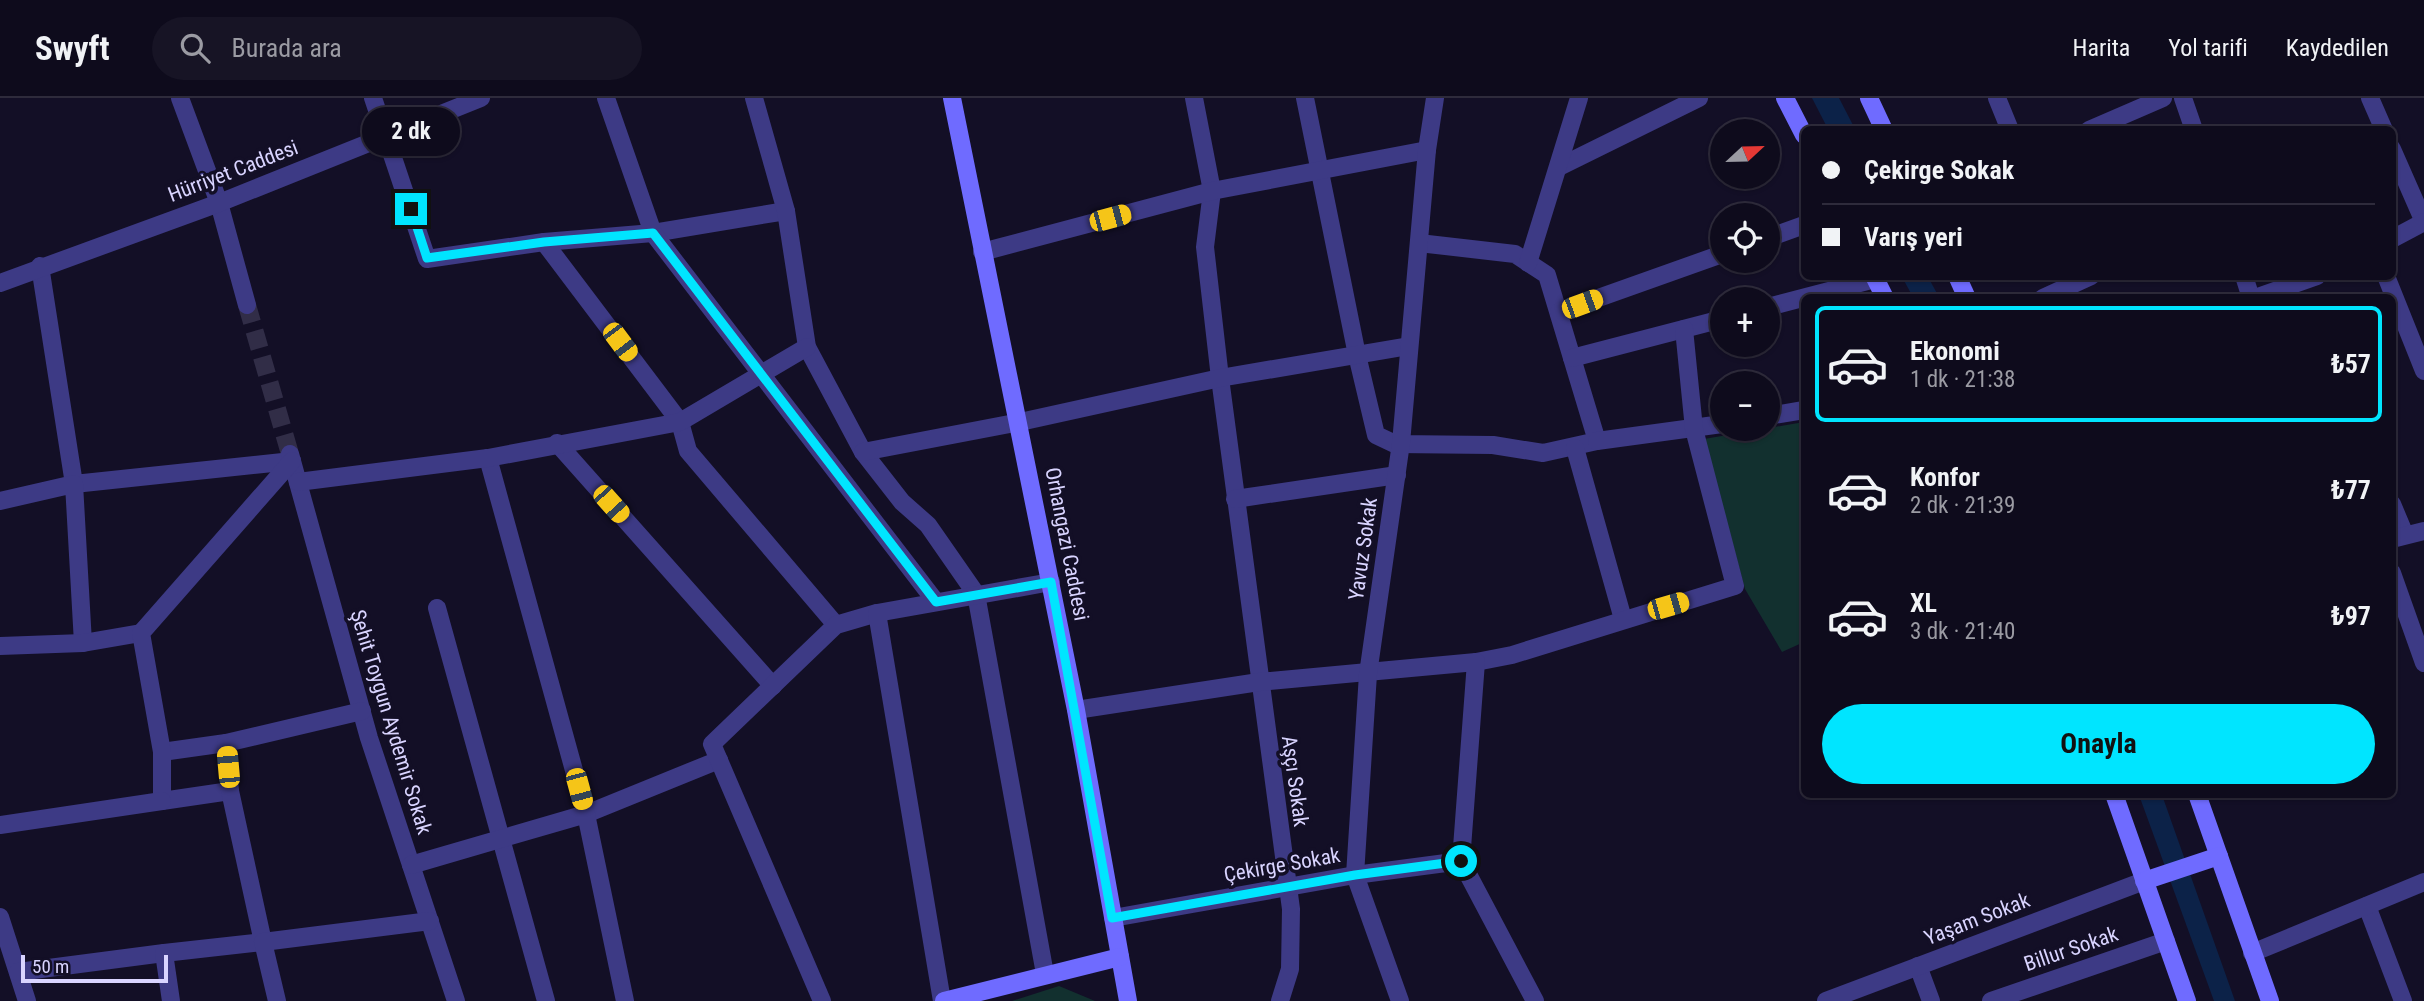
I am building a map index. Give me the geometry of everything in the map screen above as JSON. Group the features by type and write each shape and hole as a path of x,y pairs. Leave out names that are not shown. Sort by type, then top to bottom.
{"street":[{"path":"180,98 219,203 247,305"},
{"path":"373,98 427,258 544,242 653,233 786,211"},
{"name":"Hürriyet Caddesi","path":"0,283 40,266 219,203 481,98"},
{"path":"606,98 653,233 936,602"},
{"path":"754,98 786,211 807,347 863,452 902,502 928,525 976,594 1045,974"},
{"name":"Orhangazi Caddesi","path":"952,98 982,252 1020,422 1076,710 1128,1001"},
{"name":"Aşçı Sokak","path":"1194,98 1212,191 1205,247 1220,378 1291,909 1290,969 1280,1001"},
{"path":"1305,98 1376,435 1389,443 1493,445 1543,453 1575,449 1597,441 1710,426"},
{"name":"Yavuz Sokak","path":"1400,1001 1355,875 1368,674 1401,443 1427,150 1435,98"},
{"path":"1528,262 1579,98"},
{"path":"1559,167 1699,98"},
{"path":"1785,98 1801,129"},
{"path":"1869,98 1882,126"},
{"path":"1997,98 2008,126"},
{"path":"2098,126 2163,98"},
{"path":"2183,98 2193,126"},
{"path":"2370,98 2382,126"},
{"path":"982,252 1212,191 1427,150"},
{"path":"2396,158 2424,222 2396,237"},
{"path":"1780,234 1801,226"},
{"path":"544,242 680,422 688,451 836,625"},
{"path":"1419,243 1515,254 1547,275 1597,441"},
{"path":"1559,312 1710,258"},
{"path":"40,266 74,484 83,643"},
{"path":"1816,294 1867,280"},
{"path":"2051,294 2078,280"},
{"path":"2272,294 2310,286"},
{"path":"1780,304 1801,298"},
{"path":"2396,301 2424,370"},
{"path":"1572,358 1710,322"},
{"path":"1076,710 1259,682 1476,662 1512,655 1735,586 1694,429 1684,329"},
{"path":"863,452 1020,422 1220,378 1409,346"},
{"path":"298,482 488,458 680,422 807,347"},
{"path":"1780,414 1801,410"},
{"path":"557,443 773,686"},
{"path":"1575,449 1623,619"},
{"path":"0,501 74,484 291,458"},
{"path":"0,646 83,643 141,633 291,458"},
{"name":"Şehit Toygun Aydemir Sokak","path":"291,458 362,711 456,1001"},
{"path":"488,458 586,814 625,1001"},
{"path":"1235,499 1397,475"},
{"path":"2399,537 2424,531"},
{"path":"822,1001 712,744 836,625 877,613 1051,582"},
{"path":"2396,584 2424,663"},
{"path":"437,608 545,1001"},
{"path":"877,613 943,1001 1119,957"},
{"path":"141,633 162,751 162,801"},
{"path":"1476,662 1461,861 1535,1001"},
{"path":"162,751 226,743 362,711"},
{"path":"226,743 230,791 277,1001"},
{"path":"411,865 586,814 719,760"},
{"path":"0,825 230,791"},
{"path":"2115,798 2187,1001"},
{"path":"2198,798 2270,1001"},
{"path":"2144,881 2219,856"},
{"name":"Çekirge Sokak","path":"1112,918 1287,886 1461,861"},
{"name":"Yaşam Sokak","path":"1826,1001 2144,881"},
{"path":"2252,953 2424,882"},
{"path":"2367,906 2403,1001"},
{"path":"0,918 27,1001"},
{"path":"18,972 429,921"},
{"name":"Billur Sokak","path":"1991,1001 2166,941"},
{"path":"163,953 172,1001"},
{"path":"1918,966 1931,1001"}],"green space":[{"path":"1801,423 1801,643 1782,652 1745,589 1704,439 1780,441 1780,426"},
{"path":"1059,986 1095,1001 1012,1001"}],"water":[{"path":"1812,98 1839,98 1853,126 1826,126"},
{"path":"1904,280 1930,280 1937,294 1911,294"},
{"path":"2140,798 2163,798 2235,1001 2214,1001"}],"tunnel":[{"path":"247,305 290,454"}],"route":[{"path":"411,209 427,258 544,242 653,233 936,602 1051,582 1112,918 1287,886 1461,861"}]}
